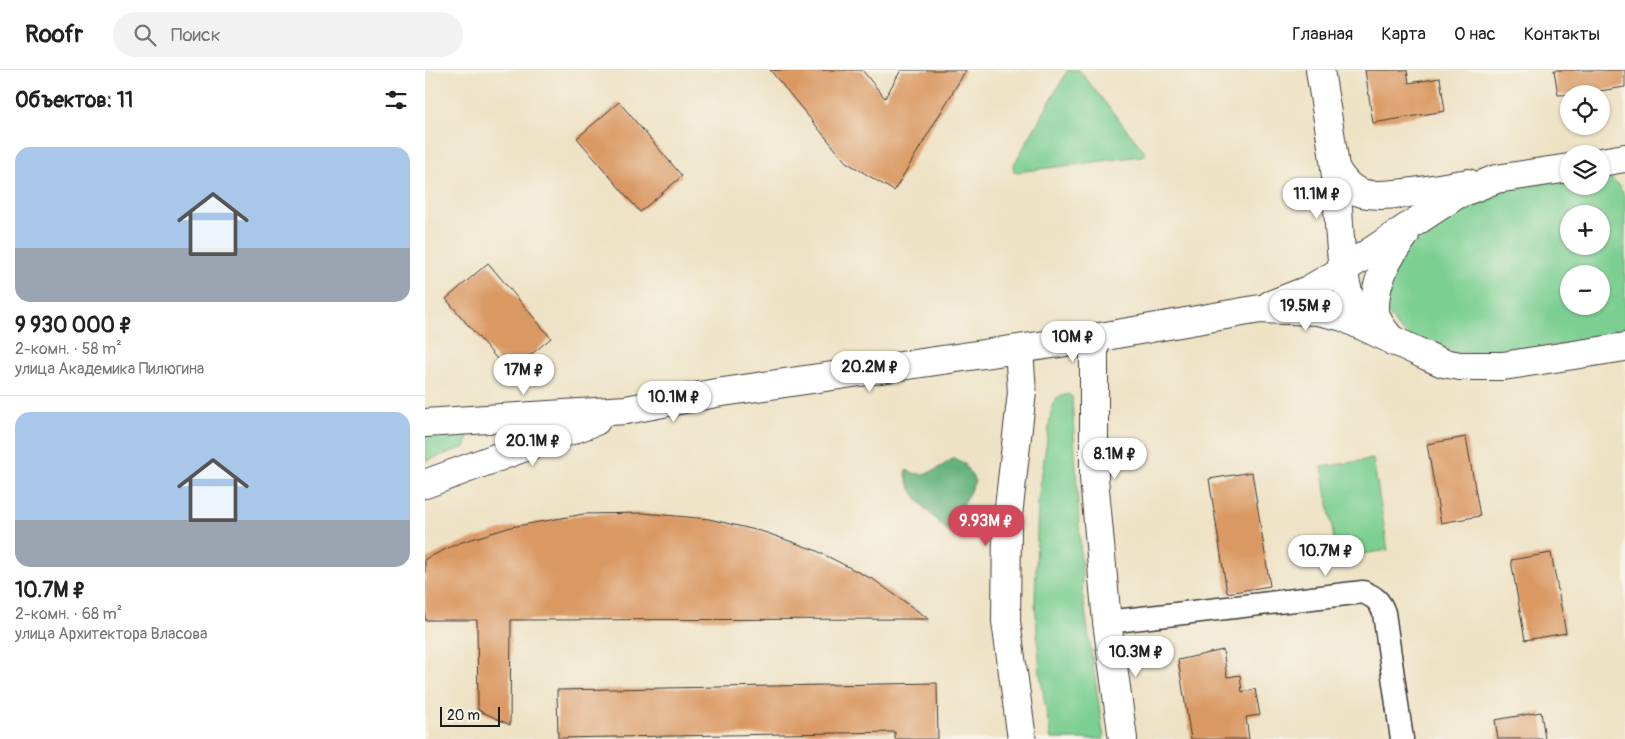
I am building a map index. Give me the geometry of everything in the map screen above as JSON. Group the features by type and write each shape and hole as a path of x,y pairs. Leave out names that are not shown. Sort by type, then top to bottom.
{"street":[{"path":"1320,70 1335,168 1343,270 1352,310 1360,325"},
{"path":"1610,160 1625,158"},
{"path":"1335,168 1342,180 1357,192 1383,196 1560,169"},
{"path":"1261,309 1308,290 1343,270 1456,195 1496,179"},
{"path":"1393,342 1383,330 1375,315 1377,284 1395,248 1414,224"},
{"path":"425,423 625,410 715,393 1019,350 1261,309 1318,311 1343,317 1393,342 1443,363 1460,366 1492,367 1625,347"},
{"path":"1093,338 1094,478 1107,622 1123,739"},
{"path":"1019,350 1022,392 1007,524 1006,621 1023,739"},
{"path":"425,484 625,410"},
{"path":"1107,622 1363,592 1373,596 1380,603 1384,613 1402,739"}],"green space":[{"path":"1068,70 1079,70 1145,154 1014,171 1013,166"},
{"path":"1610,178 1616,183 1625,198 1625,333 1617,336 1508,353 1456,353 1419,342 1398,328 1386,310 1391,269 1426,227 1473,196 1560,180 1560,195 1610,195"},
{"path":"1068,394 1072,397 1083,597 1104,739 1051,739 1040,674 1035,602 1038,500 1052,406 1056,398"},
{"path":"467,425 469,437 465,447 425,461 425,426"},
{"path":"954,458 964,463 975,481 961,509 960,519 968,527 961,533 951,534 929,513 910,488 906,470 919,474 931,472"},
{"path":"1373,459 1388,550 1337,558 1322,467"}],"building":[{"path":"770,70 862,70 885,98 901,70 966,70 894,191 846,162"},
{"path":"1365,70 1407,70 1409,83 1440,78 1445,111 1373,123"},
{"path":"1554,70 1625,70 1625,87 1610,89 1610,85 1560,85 1560,95 1558,95"},
{"path":"619,102 682,176 640,212 577,138"},
{"path":"488,263 551,338 509,373 446,299"},
{"path":"1466,437 1480,516 1441,523 1427,444"},
{"path":"1252,472 1270,586 1227,593 1209,479"},
{"path":"643,513 709,519 764,532 815,550 874,580 929,619 511,620 510,725 478,710 477,620 425,620 425,559 459,543 511,527 584,514"},
{"path":"1551,553 1566,633 1525,640 1511,560"},
{"path":"1223,650 1227,677 1240,675 1242,692 1255,689 1260,715 1246,717 1249,739 1191,739 1178,660"},
{"path":"937,683 938,739 895,739 895,732 558,738 557,690"},
{"path":"1541,712 1545,739 1498,739 1495,720"}]}
